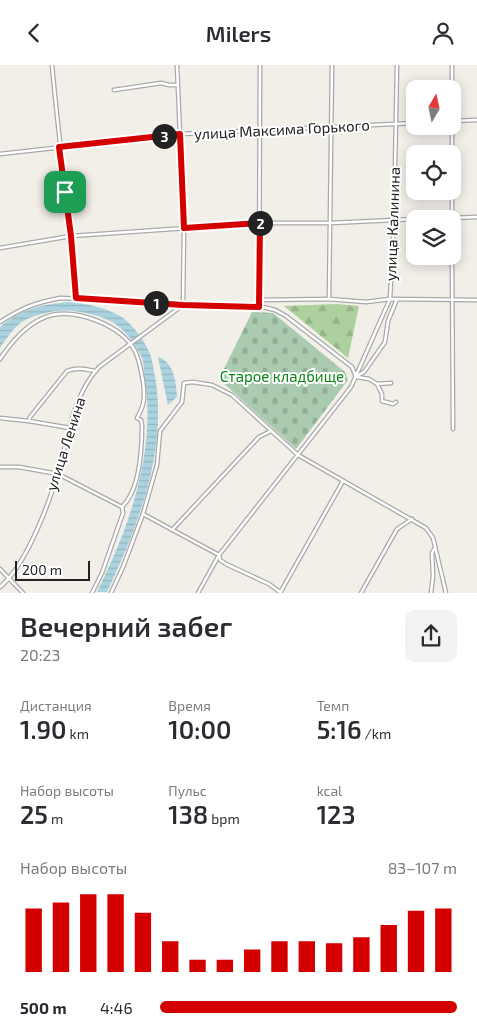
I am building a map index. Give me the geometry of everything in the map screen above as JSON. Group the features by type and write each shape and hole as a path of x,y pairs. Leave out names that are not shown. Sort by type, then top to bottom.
{"street":[{"path":"52,65 76,298"},
{"path":"177,65 184,228 183,305"},
{"path":"259,307 260,65"},
{"path":"329,299 332,65"},
{"name":"улица Калинина","path":"356,377 390,299 397,124 397,65"},
{"path":"452,65 452,80"},
{"path":"114,90 161,83 177,85"},
{"path":"461,121 477,120"},
{"name":"улица Максима Горького","path":"0,154 180,134 406,124"},
{"path":"461,218 477,217"},
{"path":"0,249 71,236 260,223 331,223 406,219"},
{"path":"452,265 453,429"},
{"path":"0,322 20,309 60,298 259,307 275,310 286,316 352,367 356,377"},
{"path":"259,300 329,299 366,302 390,299 477,300"},
{"path":"198,593 219,555 351,387 356,377 364,372 384,342 388,321 396,299"},
{"name":"улица Ленина","path":"0,587 10,579 35,534 58,474 77,403 95,371 183,305"},
{"path":"0,359 28,327 41,319 59,314 85,316 111,326 130,344 141,366 144,405 137,418 141,420 142,425 141,456 133,488 128,501 122,507"},
{"path":"29,421 30,417 67,371 74,368 95,371"},
{"path":"356,377 369,379 378,384 391,383"},
{"path":"111,593 143,514 157,465 160,431 182,402 184,383 193,382 212,385 232,395 298,455 426,528 433,538 436,547 446,593"},
{"path":"378,384 382,394 382,401 393,404 396,402"},
{"path":"0,418 70,428"},
{"path":"172,530 260,437 271,431"},
{"path":"0,467 19,467 58,474 122,507"},
{"path":"143,514 219,555 220,560 226,564 269,584 280,592 343,481"},
{"path":"92,593 102,573 123,513 122,507"},
{"path":"361,593 397,529 412,519"},
{"path":"431,593 433,576 432,553 436,547"},
{"path":"0,569 23,593"}],"green space":[{"path":"337,304 359,306 348,358 284,306"},
{"name":"Старое кладбище","path":"252,312 273,313 345,372 348,380 296,449 219,379"}],"water":[{"path":"69,302 104,309 117,314 127,321 139,334 148,349 155,376 158,404 157,432 154,460 148,487 129,541 107,592 97,592 120,542 137,489 143,462 147,435 147,407 142,358 129,336 120,327 106,319 74,311 54,311 27,319 16,327 0,348 0,327 16,315 32,309"},
{"path":"158,357 168,363 175,379 177,397 168,405"}],"route":[{"path":"180,134 184,228 260,223 259,307 183,305 76,298 65,192 59,147 180,134"}]}
